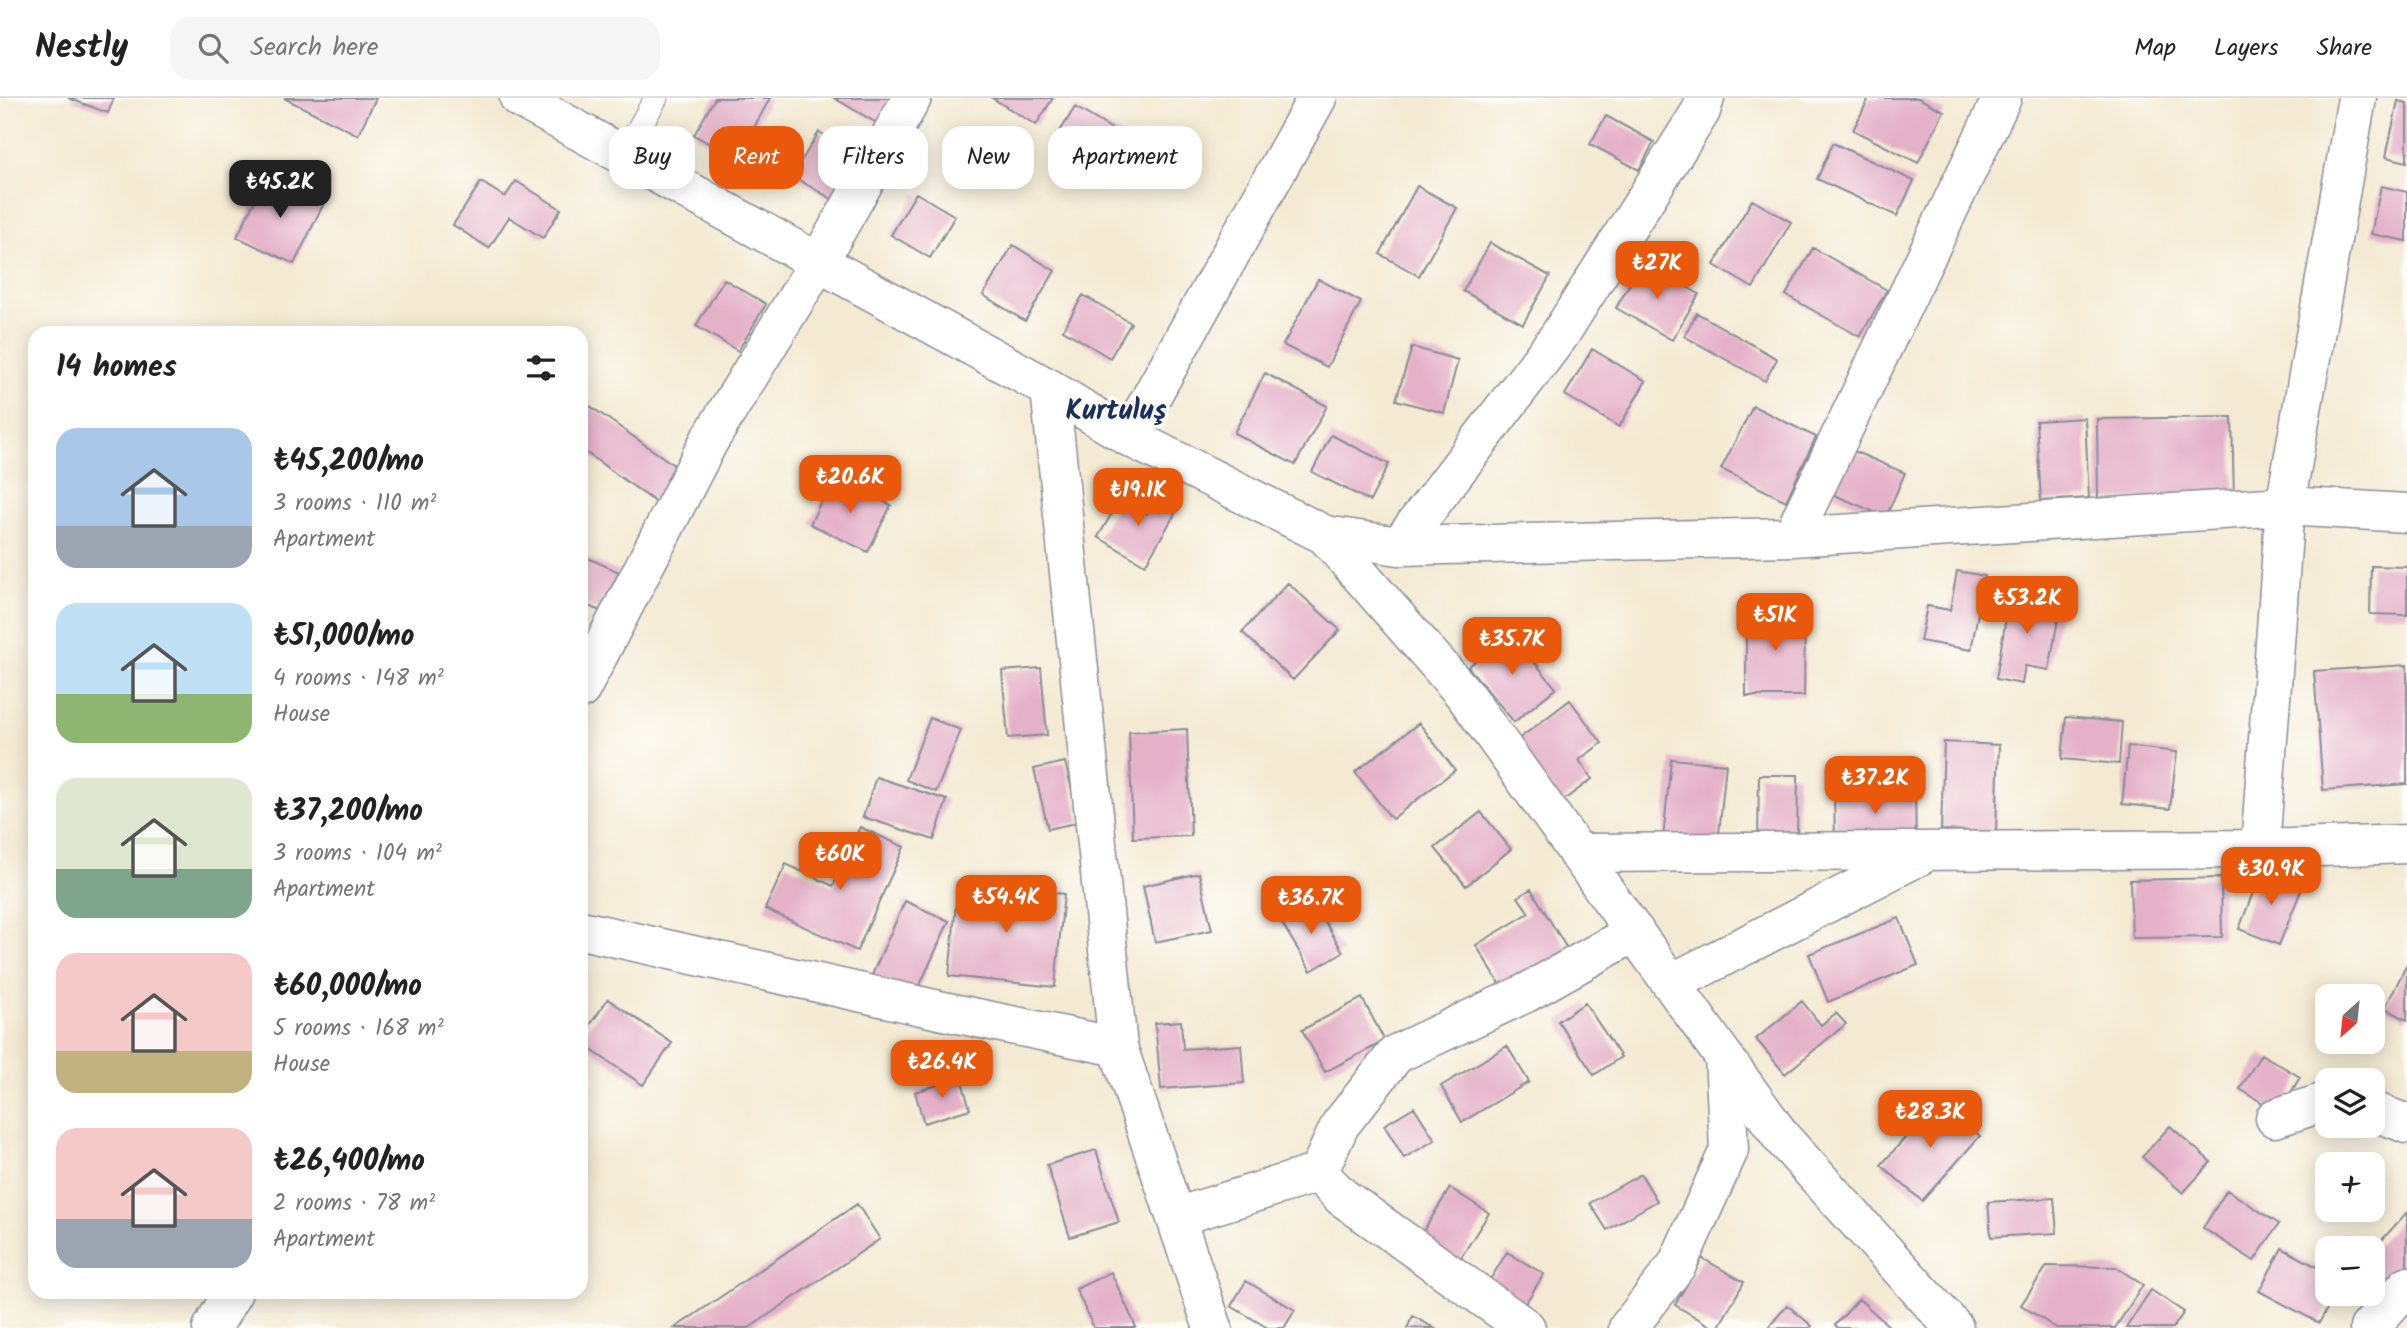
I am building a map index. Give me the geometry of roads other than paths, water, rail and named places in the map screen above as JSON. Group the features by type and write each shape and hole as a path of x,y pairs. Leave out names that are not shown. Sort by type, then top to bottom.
{"street":[{"path":"519,98 609,148"},
{"path":"588,675 709,440 818,263 912,98"},
{"path":"1129,437 1317,98"},
{"path":"1792,537 2002,98"},
{"path":"2260,849 2285,506 2357,98"},
{"path":"1399,546 1559,336 1695,102"},
{"path":"683,189 1050,389 1129,437 1325,535 1399,546 1792,537 2285,506 2407,513"},
{"path":"1050,389 1118,1047 1213,1328"},
{"path":"1325,535 1464,694 1782,1138 1954,1328"},
{"path":"1577,853 2260,849 2407,844"},
{"path":"1672,983 1931,850"},
{"path":"588,932 1118,1047"},
{"path":"1176,1217 1318,1173 1340,1125 1396,1054 1526,993 1635,932"},
{"path":"1628,1328 1677,1265 1729,1150 1724,1057"},
{"path":"2275,1118 2315,1105"},
{"path":"2385,1116 2407,1124"},
{"path":"1318,1173 1342,1197 1526,1328"},
{"path":"2369,1328 2407,1286"},
{"path":"212,1328 229,1299"}],"lane":[{"path":"640,126 656,98"}],"district":[{"name":"Kurtuluş","path":"1116,411"}]}
